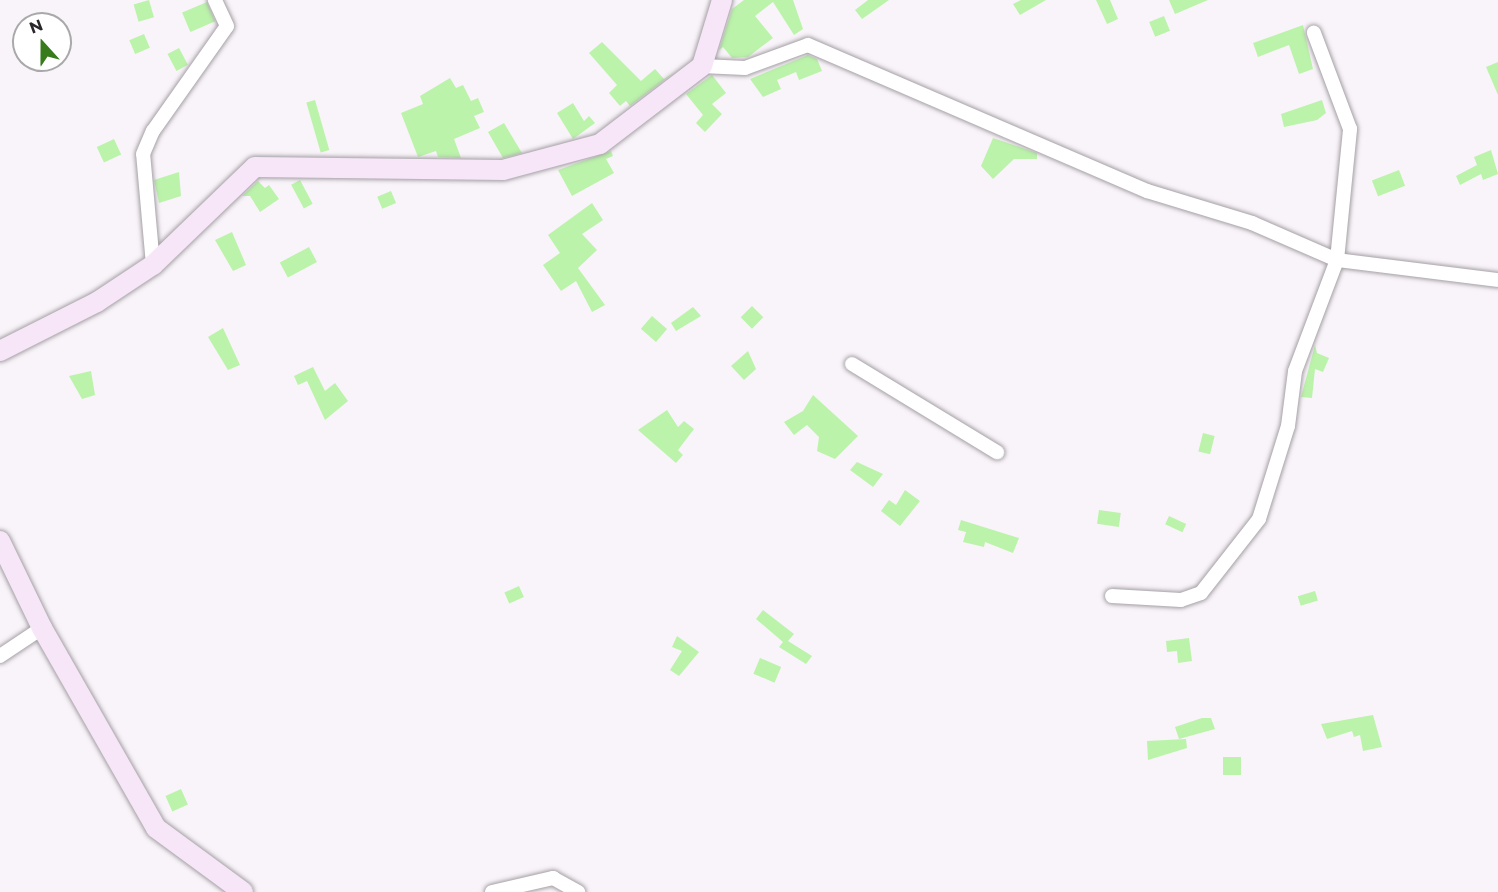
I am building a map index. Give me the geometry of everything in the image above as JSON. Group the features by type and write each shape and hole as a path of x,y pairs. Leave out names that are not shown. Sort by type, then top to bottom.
{"street":[{"path":"153,266 143,154 153,131 227,26 215,0"},
{"path":"0,351 97,302 153,266 255,167 503,170 600,144 702,66 722,0"},
{"path":"1112,596 1181,600 1201,593 1259,519 1288,426 1295,371 1337,260 1350,129 1314,33"},
{"path":"702,66 745,68 808,45 1147,190 1252,223 1337,260 1498,280"},
{"path":"852,364 997,452"},
{"path":"0,541 42,628 156,828 243,892"},
{"path":"0,656 42,628"},
{"path":"492,892 553,878 578,892"}],"building":[{"path":"149,0 154,17 139,22 134,4"},
{"path":"744,0 793,0 803,29 794,35 773,2 755,16 773,38 748,57 732,58 723,47 719,50 732,9"},
{"path":"868,0 889,0 862,19 855,10"},
{"path":"1021,0 1046,0 1020,15 1013,4"},
{"path":"1096,0 1110,0 1118,19 1107,24"},
{"path":"1169,0 1208,0 1175,14"},
{"path":"207,2 215,21 190,32 182,13"},
{"path":"1164,16 1170,31 1155,37 1149,22"},
{"path":"1303,25 1313,69 1299,74 1289,45 1258,57 1253,43"},
{"path":"144,34 150,48 135,54 129,40"},
{"path":"602,42 641,81 655,69 664,79 675,72 630,106 626,101 620,106 609,93 617,85 589,53"},
{"path":"179,48 188,65 176,71 168,54"},
{"path":"808,55 817,59 822,71 799,80 796,72 777,80 781,89 763,97 750,79"},
{"path":"1498,62 1498,95 1486,67"},
{"path":"712,75 726,93 712,104 722,114 705,132 696,123 703,115 686,94"},
{"path":"450,78 456,88 463,85 471,101 478,98 484,112 474,116 480,128 454,139 461,158 438,157 436,151 418,157 401,113 423,104 420,96"},
{"path":"315,100 329,150 321,152 306,102"},
{"path":"1322,100 1326,113 1317,120 1284,127 1281,114"},
{"path":"573,103 584,121 589,116 595,123 573,139 557,113"},
{"path":"504,123 522,153 503,158 488,132"},
{"path":"993,138 1037,153 1037,159 1014,159 993,179 981,166"},
{"path":"114,139 121,154 104,162 97,147"},
{"path":"1491,150 1498,174 1483,180 1481,174 1460,185 1456,176 1477,165 1474,157"},
{"path":"611,151 613,156 606,159 614,173 572,196 558,170"},
{"path":"1399,170 1405,186 1378,196 1372,180"},
{"path":"179,172 181,196 159,203 154,180"},
{"path":"300,180 313,204 304,209 291,185"},
{"path":"258,181 265,188 269,185 279,199 260,212 250,196 242,196"},
{"path":"391,191 396,203 382,209 377,197"},
{"path":"592,203 603,220 582,234 597,250 578,268 605,305 592,312 576,281 561,291 543,265 560,253 548,235"},
{"path":"232,232 246,265 233,271 215,240"},
{"path":"309,247 317,262 288,278 280,262"},
{"path":"752,306 763,317 752,329 741,317"},
{"path":"693,307 701,316 676,331 671,323"},
{"path":"652,316 667,329 656,342 641,329"},
{"path":"223,328 240,365 228,370 208,337"},
{"path":"1315,345 1317,353 1329,358 1323,372 1315,369 1312,398 1301,397"},
{"path":"748,351 756,369 744,380 731,366"},
{"path":"313,367 325,391 335,383 348,401 325,420 307,381 298,385 294,376"},
{"path":"91,371 95,395 82,399 69,376"},
{"path":"813,395 858,436 835,459 817,451 819,437 807,425 794,435 784,422 803,411"},
{"path":"667,410 678,427 684,421 694,429 678,450 683,455 676,463 638,430"},
{"path":"1203,433 1215,436 1210,454 1198,451"},
{"path":"857,462 883,474 873,487 850,470"},
{"path":"905,490 920,501 900,526 881,511 889,500 896,505"},
{"path":"1099,510 1121,513 1119,527 1097,524"},
{"path":"1169,516 1186,524 1182,532 1165,524"},
{"path":"961,520 1019,538 1013,553 985,542 984,547 963,542 966,532 958,530"},
{"path":"519,586 524,597 509,603 504,593"},
{"path":"1315,591 1318,601 1301,606 1298,596"},
{"path":"763,610 794,634 788,641 812,656 806,664 779,647 783,642 756,619"},
{"path":"677,636 699,652 679,676 670,670 682,651 672,647"},
{"path":"1189,638 1192,661 1178,663 1177,651 1167,652 1166,641"},
{"path":"760,658 781,667 775,683 753,674"},
{"path":"1373,715 1382,747 1363,751 1360,735 1354,737 1352,731 1327,739 1321,724"},
{"path":"1202,718 1211,718 1215,729 1179,739 1175,727"},
{"path":"1186,739 1187,748 1148,760 1147,741"},
{"path":"1223,757 1241,757 1241,775 1223,775"},
{"path":"181,789 188,805 172,811 165,796"}]}
